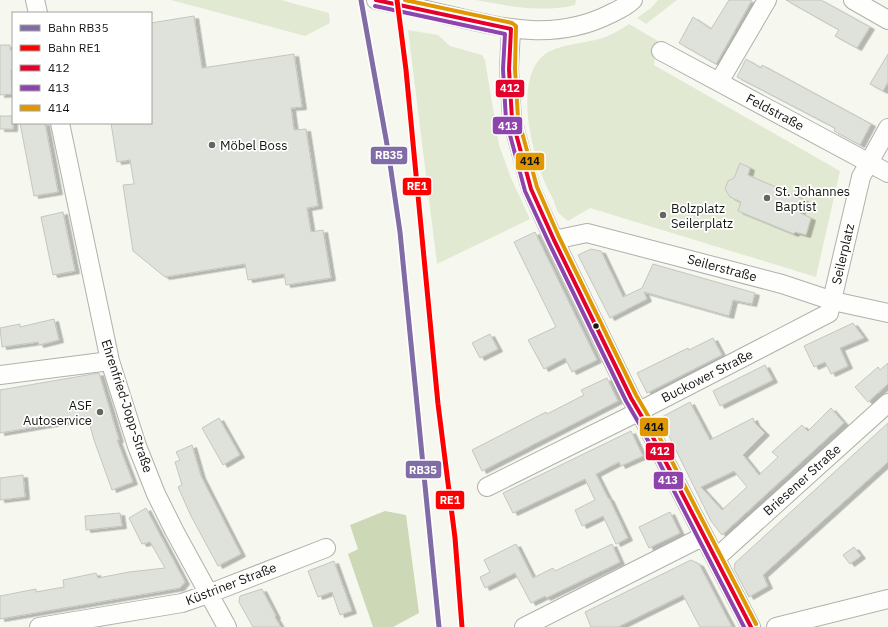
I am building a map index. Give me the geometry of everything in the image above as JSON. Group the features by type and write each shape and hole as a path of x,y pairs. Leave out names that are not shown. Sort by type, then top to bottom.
{"street":[{"path":"35,0 38,12"},
{"path":"376,0 511,29 545,31 576,27 599,19 627,5 633,0"},
{"path":"719,82 767,0"},
{"path":"853,0 888,20"},
{"path":"511,29 509,69 512,119 531,189 554,240 631,398 716,558 750,627"},
{"name":"Feldstraße","path":"661,51 888,173"},
{"name":"Ehrenfried-Jopp-Straße","path":"60,124 110,361 137,446 156,494 208,594 227,627"},
{"name":"Seilerplatz","path":"833,301 861,176 888,128"},
{"name":"Seilerstraße","path":"554,240 586,233 782,284 833,301 888,314"},
{"name":"Buckower Straße","path":"487,487 639,412 829,313 833,301"},
{"path":"0,376 110,361"},
{"name":"Briesener Straße","path":"716,558 888,403"},
{"path":"524,627 704,536"},
{"name":"Küstriner Straße","path":"39,627 182,603 326,548"},
{"path":"776,627 888,600"}],"green space":[{"path":"171,0 281,0 329,13 330,23 305,36"},
{"path":"476,0 576,0 575,5 538,9"},
{"path":"658,0 677,0 646,24 637,18 651,8"},
{"path":"629,24 658,41 654,65 840,171 816,277 590,208 568,221 558,212 540,170 531,135 527,98 529,81 535,66 544,55 549,52 563,47 603,38 615,33"},
{"path":"408,30 438,35 450,46 482,55 485,60 499,145 511,178 530,219 437,264"},
{"path":"385,511 406,515 419,613 393,627 373,627 348,554 358,549 350,525"}],"building":[{"path":"729,0 752,0 716,64 679,43 693,17 711,29"},
{"path":"786,0 821,0 870,27 857,48 835,36 839,30"},
{"name":"Möbel Boss","path":"194,16 202,68 294,54 302,107 291,108 294,130 306,129 318,206 307,208 311,232 323,230 331,278 286,285 284,274 248,280 245,264 165,277 133,251 123,185 134,184 130,160 117,162 111,124 152,124 152,23"},
{"path":"0,45 10,45 10,50 12,50 12,94 0,95"},
{"path":"888,54 888,82 883,91 870,84"},
{"path":"746,59 761,68 762,65 871,124 860,145 834,131 835,128 737,77"},
{"path":"0,116 12,116 13,129 0,129"},
{"path":"20,124 45,124 58,192 34,196"},
{"name":"St. Johannes Baptist","path":"740,163 750,168 748,175 805,200 800,213 811,218 806,235 795,232 794,234 738,211 741,202 730,197 725,189 728,181 734,178"},
{"path":"63,212 75,271 53,275 41,217"},
{"path":"535,232 597,360 572,372 565,358 544,369 528,340 556,327 514,242"},
{"path":"591,249 601,251 623,297 642,288 653,264 755,293 752,304 733,300 729,316 644,292 647,299 610,318 578,255"},
{"path":"54,319 59,340 39,345 38,342 2,347 0,328 20,324 20,327"},
{"path":"853,323 864,338 840,348 848,366 831,374 825,362 814,367 804,346"},
{"path":"490,334 498,349 480,358 472,343"},
{"path":"713,338 722,355 647,393 637,373 688,348 689,350"},
{"path":"888,363 888,384 868,402 855,387 878,367 880,370"},
{"path":"765,365 773,380 720,406 713,391"},
{"path":"99,373 119,440 117,440 133,482 112,490 94,440 88,418 0,433 0,390"},
{"path":"607,378 618,401 482,471 472,450 546,412 547,414 584,395 581,390"},
{"path":"690,402 710,440 753,418 755,423 765,433 743,455 759,475 778,457 772,452 802,425 808,431 831,408 844,423 722,535 711,521 660,418","holes":["734,471 747,487 722,510 701,487"]},
{"path":"219,418 240,455 223,465 202,428"},
{"path":"888,423 888,462 763,575 768,586 749,597 734,569 735,563"},
{"path":"631,431 643,456 621,466 619,462 596,474 628,538 616,544 603,516 582,526 575,510 595,500 585,479 513,513 503,493"},
{"path":"192,445 201,476 241,554 218,566 191,516 178,487 182,485 175,462 180,460 176,452"},
{"path":"23,475 25,497 0,500 0,478"},
{"path":"146,508 185,582 180,588 0,619 0,596 36,589 36,592 64,587 63,580 96,573 98,578 129,572 165,568 150,542 142,544 129,518"},
{"path":"670,512 680,533 649,548 639,527"},
{"path":"120,513 122,526 86,530 85,516"},
{"path":"516,544 533,578 553,568 555,571 612,544 620,562 546,598 545,596 531,603 515,573 485,588 480,577 490,572 484,560"},
{"path":"854,547 861,556 850,564 843,555"},
{"path":"691,560 699,564 732,627 700,627 683,595 618,627 591,627 585,612"},
{"path":"334,561 352,611 340,615 332,592 318,597 308,571"},
{"path":"262,589 281,627 253,627 239,602 240,596"}],"rail line":[{"name":"RB35","path":"361,0 388,150 400,232 439,627"},
{"name":"RE1","path":"397,0 406,70 438,404 455,538 462,627"}],"transit line":[{"name":"412","path":"376,0 511,29 509,69 512,119 531,189 554,240 631,398 645,422 751,627"},
{"name":"414","path":"405,0 512,23 516,26 515,69 518,118 537,187 559,237 636,395 650,419 756,624"},
{"name":"413","path":"375,6 505,34 503,69 506,120 525,191 626,401 640,425 744,627"}],"place":[{"name":"Möbel Boss","path":"212,145"},
{"name":"St. Johannes Baptist","path":"767,198"},
{"name":"Bolzplatz Seilerplatz","path":"663,215"},
{"name":"ASF Autoservice","path":"100,412"}]}
